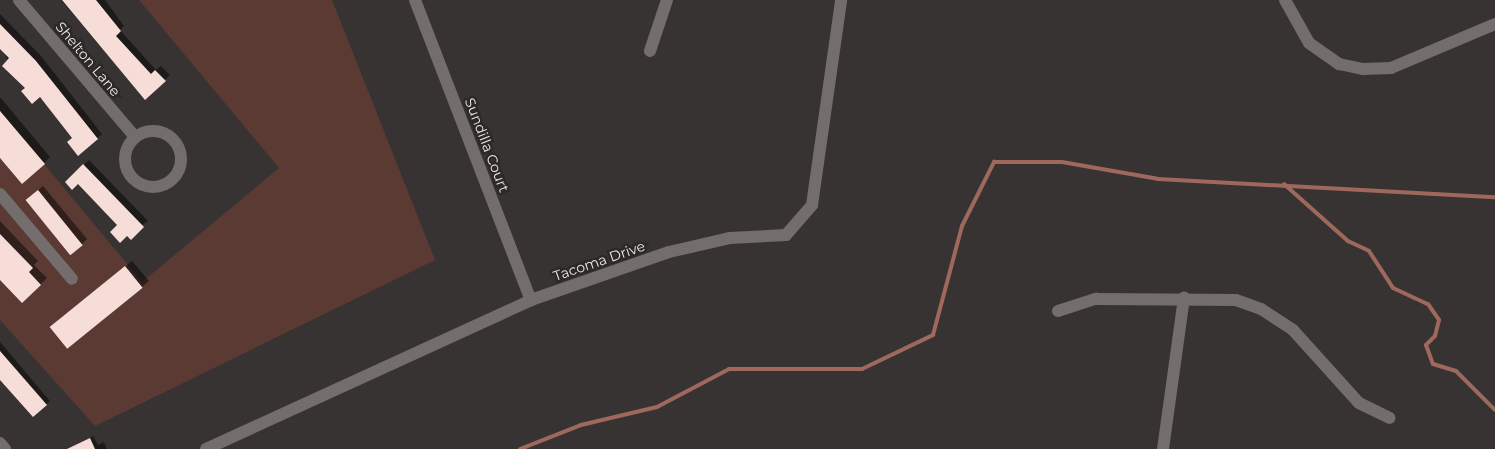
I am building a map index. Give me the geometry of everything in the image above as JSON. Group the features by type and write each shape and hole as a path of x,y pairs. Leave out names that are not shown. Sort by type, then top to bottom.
{"street":[{"name":"Shelton Lane","path":"19,0 135,137"},
{"name":"Sundilla Court","path":"416,0 531,300"},
{"path":"650,50 667,0"},
{"name":"Tacoma Drive","path":"206,449 531,300 669,252 730,238 786,235 812,205 841,0"},
{"path":"1285,0 1309,43 1340,64 1363,70 1391,68 1495,24"},
{"path":"152,130 176,141 182,157 171,181 152,187 135,180 126,154 135,137 152,130"},
{"path":"0,194 72,279"},
{"path":"1163,449 1184,297"},
{"path":"1058,311 1096,299 1184,297 1222,298 1261,309 1293,330 1359,403 1390,418"},
{"path":"0,443 5,449"}],"shaded area":[{"path":"139,0 332,0 435,260 95,426 0,320 0,111 142,282 279,168"}],"building":[{"path":"62,0 96,0 121,31 116,36 151,74 155,70 166,81 145,100"},
{"path":"0,24 36,61 98,139 78,156 67,142 72,138 40,97 32,104 21,91 25,88 2,66 9,58 0,49"},
{"path":"0,111 45,164 22,184 0,158"},
{"path":"83,164 144,227 131,240 127,236 120,243 110,232 117,225 78,184 72,190 65,182"},
{"path":"38,190 83,245 70,255 26,200"},
{"path":"0,234 33,268 29,272 41,285 22,303 0,280"},
{"path":"125,266 143,288 67,349 50,327"},
{"path":"0,351 47,405 33,417 0,380"},
{"path":"90,438 95,449 67,449"}],"waterway":[{"path":"520,449 581,425 657,407 729,369 862,369 933,335 962,226 994,162 1062,162 1158,179 1495,197"},
{"path":"1284,184 1348,241 1369,251 1393,288 1428,304 1439,320 1435,336 1426,345 1433,364 1456,371 1495,410"}]}
